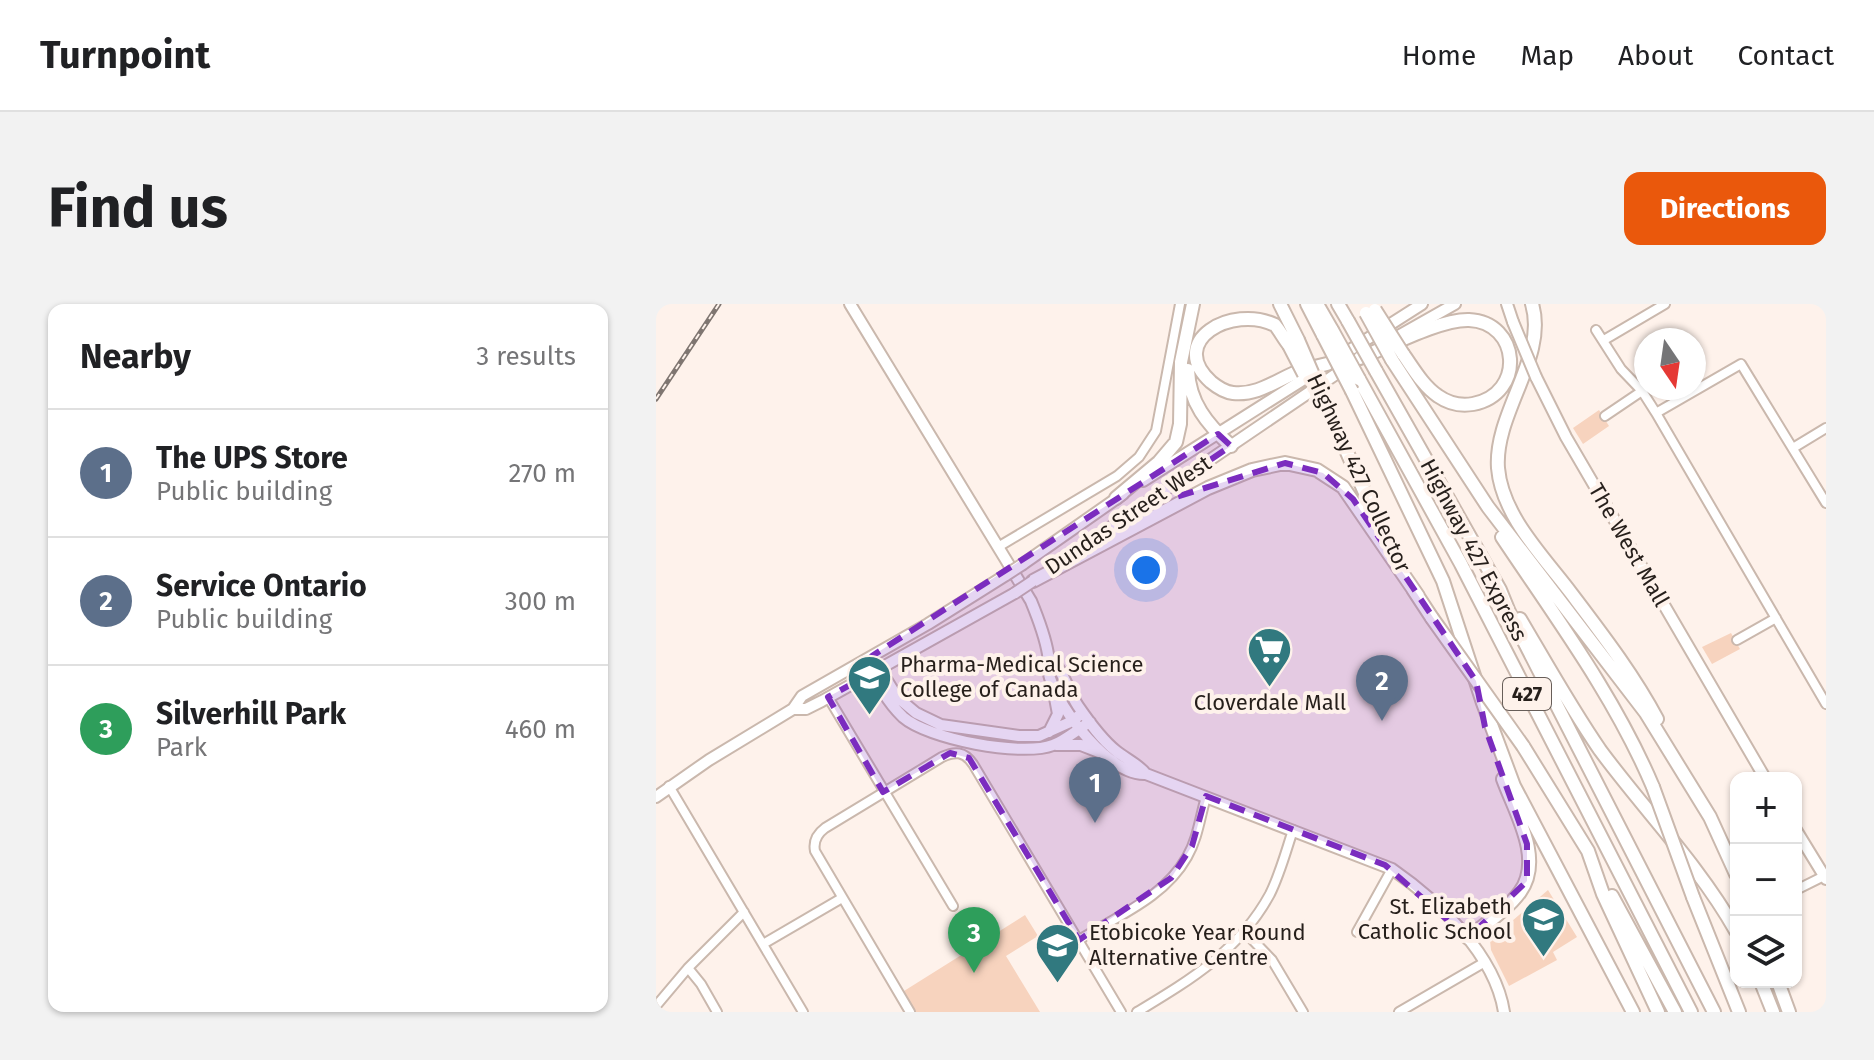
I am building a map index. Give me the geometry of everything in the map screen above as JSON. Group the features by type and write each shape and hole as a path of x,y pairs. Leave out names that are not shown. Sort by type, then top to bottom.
{"highway":[{"path":"1116,498 1159,462 1176,442 1180,424 1181,362 1193,304"},
{"name":"Highway 427 Collector","path":"1280,304 1293,343 1333,422 1390,549 1432,618 1523,746 1588,851 1603,894 1658,1012"},
{"path":"1307,304 1328,333 1352,391 1443,581 1483,703 1527,813 1633,1012"},
{"name":"Highway 427 Express","path":"1317,304 1328,333 1359,379 1461,564 1691,1012"},
{"name":"Highway 427 Express","path":"1338,304 1500,590 1714,1012"},
{"path":"1532,304 1536,326 1498,449 1502,488 1524,530 1626,666 1662,727 1671,751"},
{"path":"1360,358 1443,324 1468,320 1491,326 1503,337 1511,368 1507,384 1494,397 1465,405 1436,395 1397,357 1368,308"},
{"path":"1293,343 1262,315 1244,309 1224,310 1209,320 1199,335 1200,367 1213,384 1233,393 1256,391 1301,371 1327,364"},
{"path":"1187,334 1189,386 1200,411 1231,446"},
{"path":"1397,357 1401,376 1413,400 1598,681 1631,739 1653,787 1739,1012"},
{"path":"1401,376 1488,507 1610,665 1671,751 1710,817 1730,861"},
{"path":"1033,581 1170,506 1235,476 1279,464 1310,468 1343,487 1418,596"},
{"path":"1500,590 1601,751 1685,854 1730,920"},
{"path":"1468,938 1518,896 1529,871 1527,844 1485,727 1483,703"},
{"path":"1588,851 1675,1012"},
{"path":"1763,988 1773,1012"},
{"path":"1780,988 1789,1012"}],"main road":[{"path":"850,304 1031,601 1049,657 1047,668 1058,714 1048,733"},
{"name":"Dundas Street West","path":"656,797 793,709 802,696 1006,575 1116,498 1422,304"},
{"name":"Dundas Street West","path":"793,709 806,709 1015,593 1290,403 1360,358 1455,304"},
{"name":"The West Mall","path":"1507,304 1536,377 1566,437 1761,772"},
{"path":"1049,657 1057,664 1082,721 1102,753"},
{"path":"869,658 893,706 904,718 927,732 1014,749 1081,745 1102,753 1135,775 1146,774 1392,869 1468,938 1485,962 1499,991 1504,1012"},
{"path":"876,670 897,697 916,713 941,725 1019,736 1048,733 1082,721"},
{"path":"1055,692 1082,721 1146,774"},
{"path":"1054,745 1082,721"},
{"path":"1802,840 1825,877"}],"street":[{"path":"998,547 1128,468 1144,451 1159,421 1180,304"},
{"path":"1604,340 1665,304"},
{"path":"1596,330 1621,369 1634,383"},
{"path":"1656,413 1741,364 1826,503"},
{"path":"1605,416 1634,396"},
{"path":"1648,400 1826,704"},
{"path":"1793,448 1826,428"},
{"path":"1737,640 1776,618"},
{"path":"828,697 953,906"},
{"path":"910,1012 815,851 816,838 825,828 950,753 967,756 1121,1012"},
{"path":"669,786 803,1012"},
{"path":"1079,940 1148,898 1171,878 1192,846 1206,797"},
{"path":"1137,1012 1214,963 1245,932 1269,895 1293,830"},
{"path":"1357,932 1392,869"},
{"path":"1802,887 1825,877"},
{"path":"763,944 842,898"},
{"path":"656,1006 688,968 744,912"},
{"path":"1245,932 1272,960 1303,1012"},
{"path":"1399,1012 1485,962"},
{"path":"688,968 717,1012"}],"highlighted area":[{"path":"1218,434 1231,446 1171,486 1176,497 1285,463 1323,473 1353,499 1476,681 1485,727 1527,844 1527,881 1468,938 1385,865 1206,796 1192,846 1171,878 1079,940 969,758 950,753 883,792 828,697 879,669 872,656"}],"shaded area":[{"path":"1599,410 1609,426 1583,444 1573,428"},
{"path":"1731,633 1740,649 1712,664 1702,647"},
{"path":"1548,890 1577,937 1553,952 1557,960 1509,986 1491,950 1490,940"},
{"path":"1025,915 1038,936 1006,956 1040,1012 916,1012 904,991"}],"railway":[{"path":"656,399 719,304"}],"place":[{"name":"Cloverdale Mall","path":"1270,688"},
{"name":"Pharma-Medical Science College of Canada","path":"869,716"},
{"name":"Service Ontario","path":"1382,721"},
{"name":"The UPS Store","path":"1095,823"},
{"name":"St. Elizabeth Catholic School","path":"1543,958"},
{"name":"Silverhill Park","path":"974,973"},
{"name":"Etobicoke Year Round Alternative Centre","path":"1058,984"}]}
